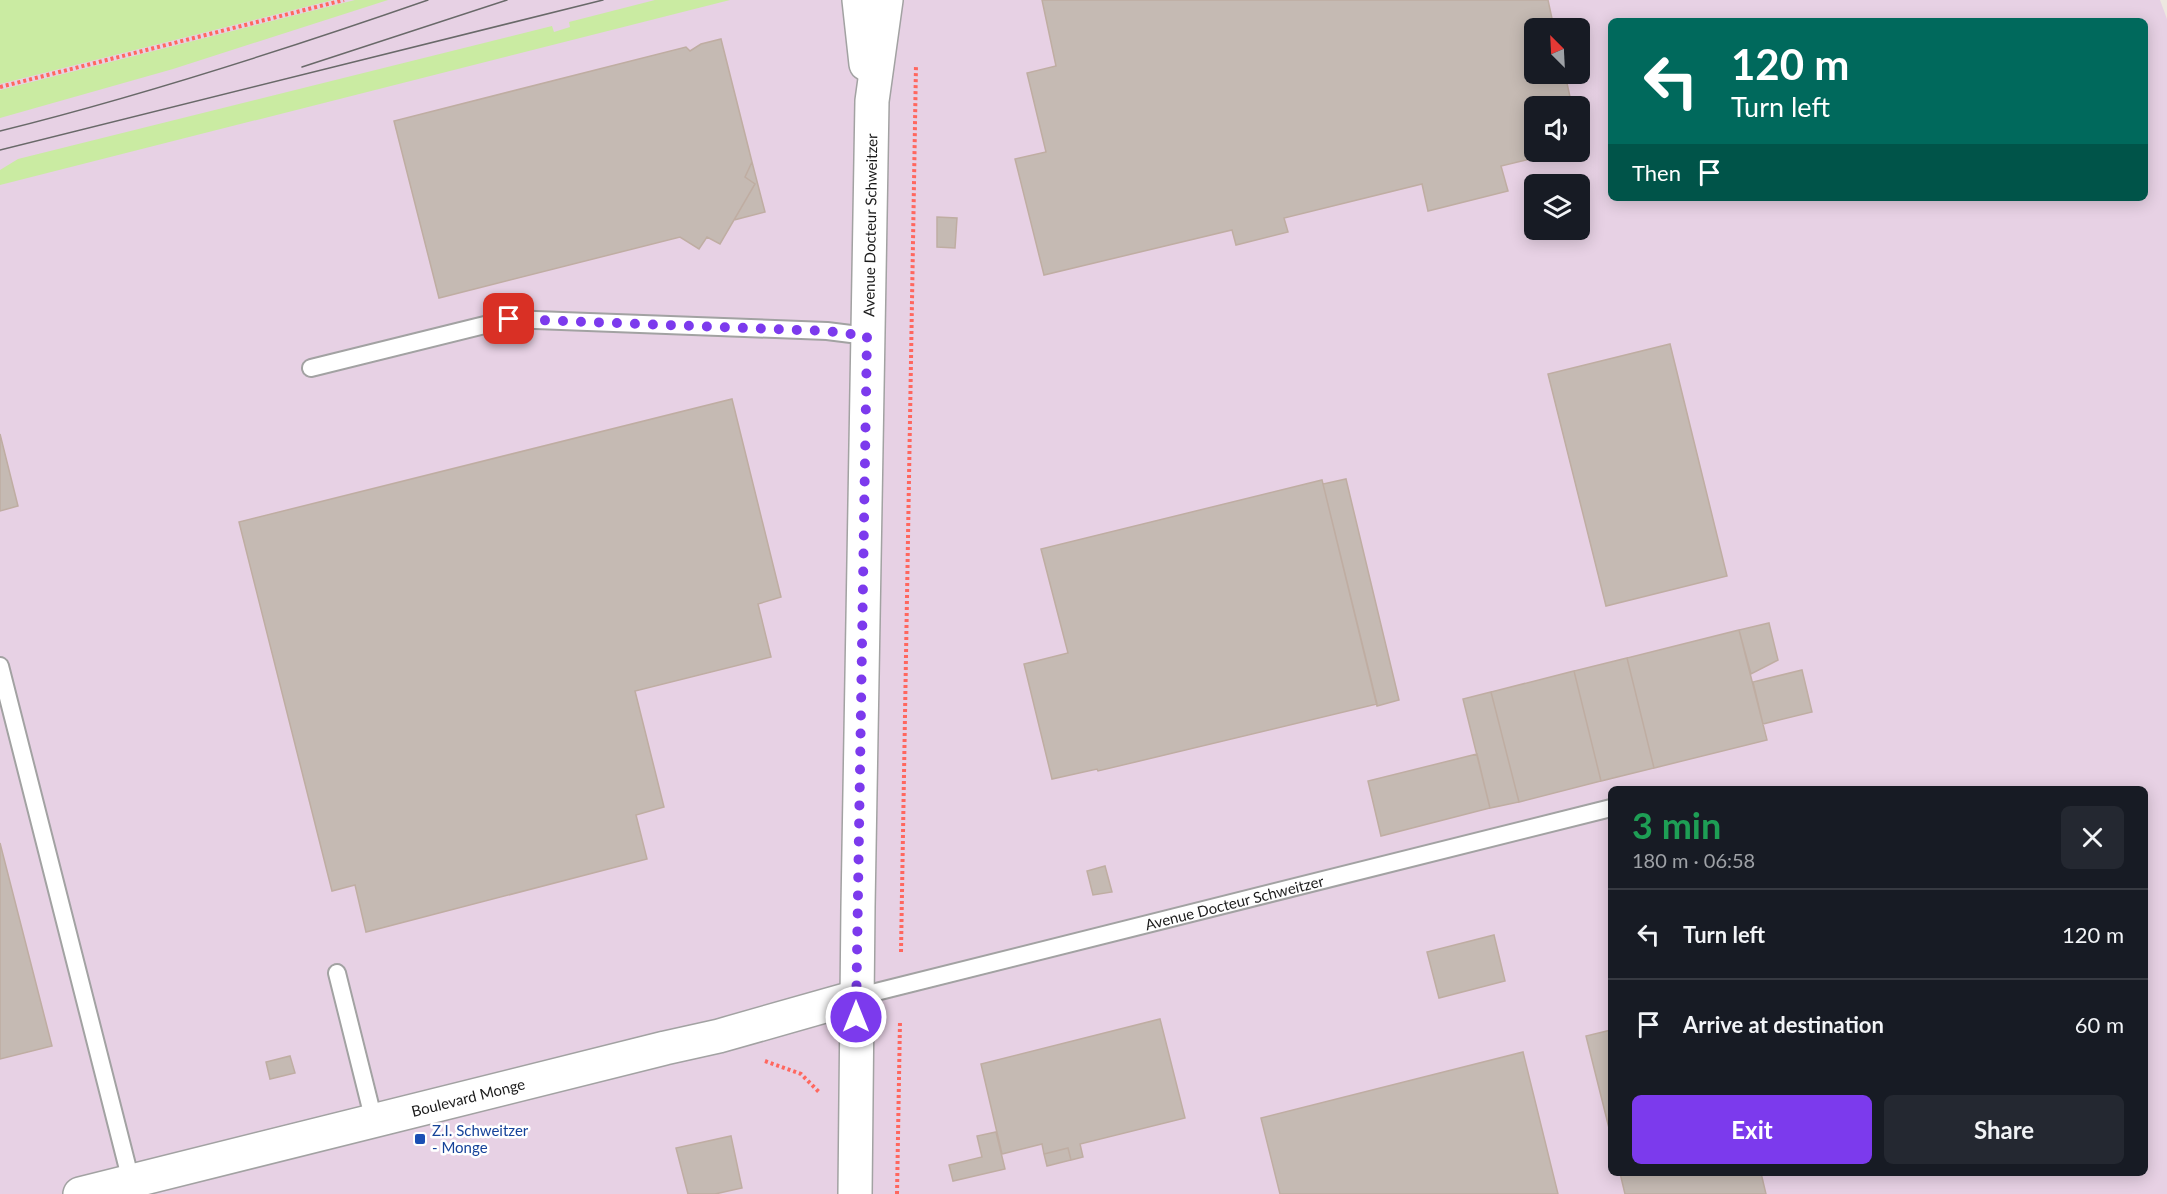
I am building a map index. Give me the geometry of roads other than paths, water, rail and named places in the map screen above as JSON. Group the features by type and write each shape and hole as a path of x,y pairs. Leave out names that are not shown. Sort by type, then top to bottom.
{"street":[{"name":"Avenue Docteur Schweitzer","path":"859,0 872,101"},
{"name":"Avenue Docteur Schweitzer","path":"855,1194 856,997 872,101 886,0"},
{"name":"Boulevard Monge","path":"80,1194 719,1036 856,997"}],"lane":[{"path":"311,368 509,319 826,331 867,336"},
{"path":"0,666 131,1181"},
{"name":"Avenue Docteur Schweitzer","path":"856,997 1608,808"},
{"path":"337,974 374,1121"}],"tram line":[{"path":"0,131 216,70 428,0"},
{"path":"302,67 507,0"},
{"path":"0,150 603,0"}],"place":[{"name":"Z.I. Schweitzer - Monge","path":"420,1139"}]}
